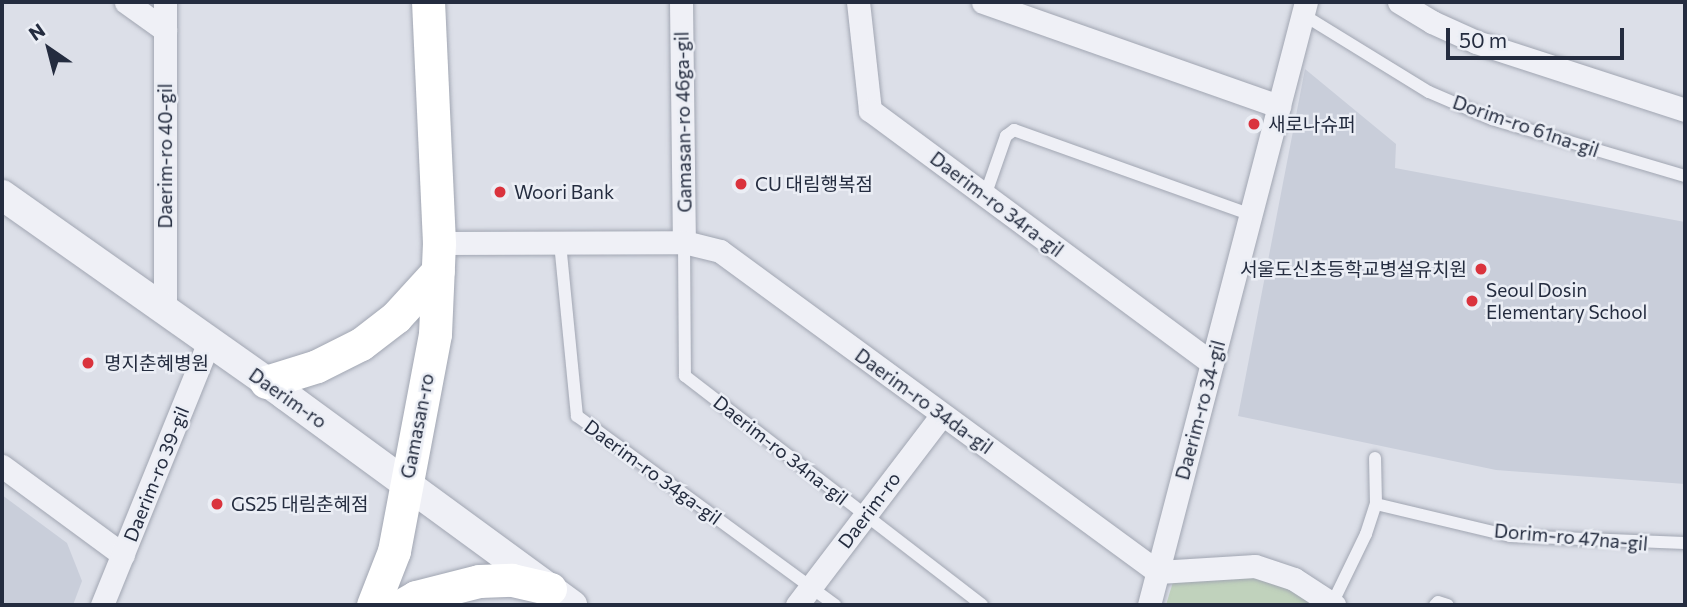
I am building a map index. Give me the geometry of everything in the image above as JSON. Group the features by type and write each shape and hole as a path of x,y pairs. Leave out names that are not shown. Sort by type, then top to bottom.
{"main road":[{"name":"Gamasan-ro","path":"373,605 394,551 435,334 438,257 428,2"},
{"path":"266,382 317,366 361,344 396,317 438,257"},
{"path":"402,605 416,597 478,580 512,580 561,597"}],"street":[{"path":"126,2 165,30"},
{"name":"Daerim-ro 40-gil","path":"165,2 165,310"},
{"name":"Gamasan-ro 46ga-gil","path":"681,2 684,242"},
{"name":"Daerim-ro 34ra-gil","path":"858,2 870,110 1212,363"},
{"path":"983,2 1279,106"},
{"path":"1399,2 1476,42 1685,110"},
{"name":"Daerim-ro 34-gil","path":"1149,605 1304,8"},
{"name":"Daerim-ro","path":"2,195 266,382 561,597"},
{"path":"438,257 560,243 684,242"},
{"name":"Daerim-ro 34da-gil","path":"684,242 720,251 1158,572"},
{"name":"Daerim-ro 39-gil","path":"102,605 209,342"},
{"name":"Daerim-ro","path":"804,596 942,415"},
{"path":"2,466 122,555"},
{"path":"1158,572 1255,566 1294,579 1333,605"}],"lane":[{"name":"Dorim-ro 61na-gil","path":"1304,8 1429,92 1492,119 1685,176"},
{"path":"985,196 1006,136 1014,130 1251,215"},
{"name":"Daerim-ro 34na-gil","path":"684,242 685,376 982,605"},
{"name":"Daerim-ro 34ga-gil","path":"560,243 577,416 804,596 835,605"},
{"path":"1333,605 1366,534 1376,504 1375,458"},
{"name":"Dorim-ro 47na-gil","path":"1376,504 1510,536 1685,543"},
{"path":"1435,605 1438,602 1448,605"}],"shaded area":[{"name":"Seoul Dosin Elementary School","path":"1305,69 1396,144 1395,168 1685,222 1685,484 1496,470 1238,416"},
{"path":"2,495 67,543 82,581 73,605 2,605"}],"green space":[{"path":"1228,572 1280,581 1321,605 1166,605 1173,582"}],"place":[{"name":"새로나슈퍼","path":"1254,124"},
{"name":"CU 대림행복점","path":"741,184"},
{"name":"Woori Bank","path":"500,192"},
{"name":"서울도신초등학교병설유치원","path":"1481,269"},
{"name":"Seoul Dosin Elementary School","path":"1472,301"},
{"name":"명지춘혜병원","path":"88,363"},
{"name":"GS25 대림춘혜점","path":"217,504"}]}
